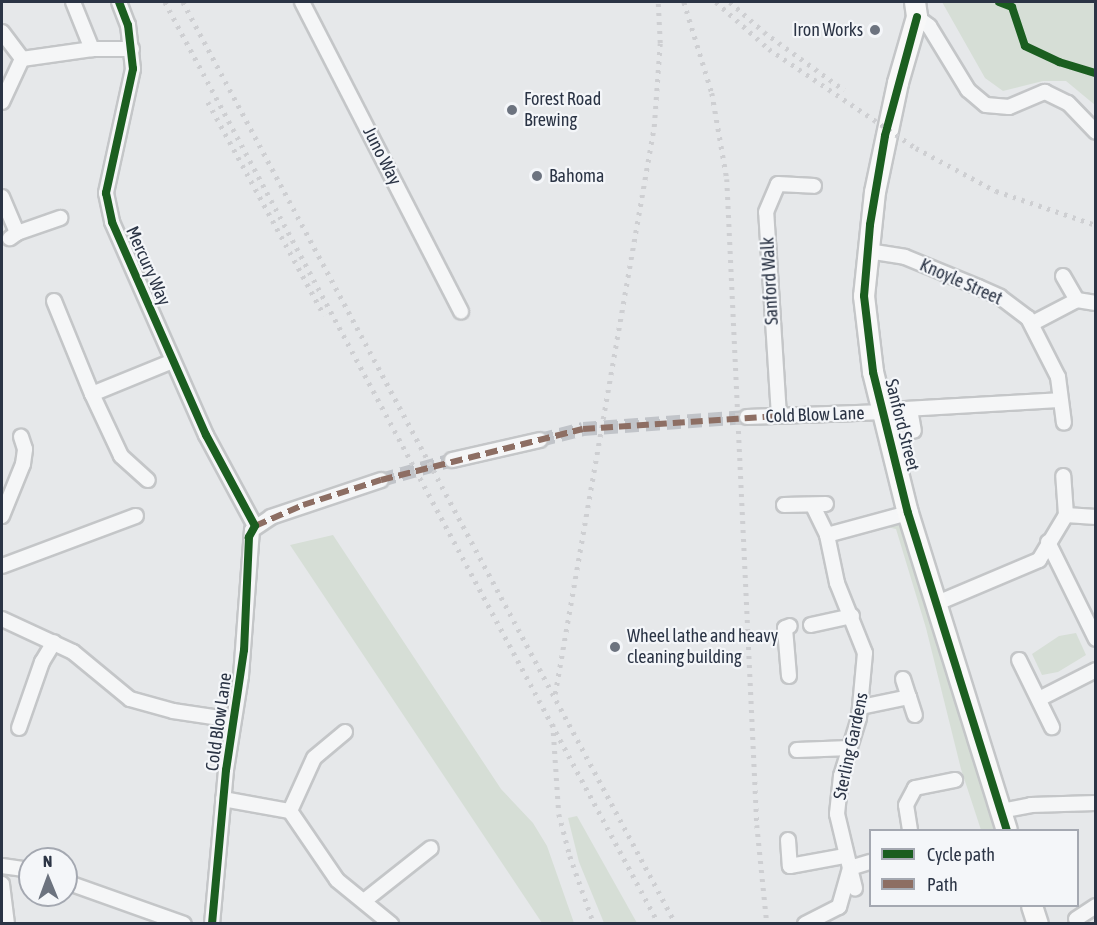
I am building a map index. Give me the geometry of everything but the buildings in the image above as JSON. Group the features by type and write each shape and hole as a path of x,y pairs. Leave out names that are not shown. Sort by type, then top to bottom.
{"main road":[{"name":"Sanford Street","path":"916,9 885,136 868,251 864,296 873,372 908,513 1006,829"},
{"path":"1032,907 1038,924"}],"street":[{"path":"73,2 92,49"},
{"name":"Mercury Way","path":"119,2 132,49 131,88 106,193 112,222 206,435 255,526"},
{"name":"Juno Way","path":"302,2 461,311"},
{"path":"916,9 968,90 986,105 1009,107 1045,92 1068,103 1095,132"},
{"path":"2,32 22,59"},
{"path":"22,59 92,49 132,49"},
{"path":"2,102 22,59"},
{"name":"Sanford Walk","path":"779,416 766,212 778,184 814,186"},
{"path":"2,197 14,235 60,218"},
{"name":"Knoyle Street","path":"868,251 905,257 987,291 1033,323"},
{"path":"1063,276 1077,300"},
{"path":"1064,423 1059,400 1058,377 1033,323 1077,300 1095,303"},
{"path":"54,301 92,394 121,456 148,480"},
{"path":"92,394 174,361"},
{"path":"914,431 908,409 1059,400"},
{"name":"Cold Blow Lane","path":"747,417 884,412"},
{"path":"2,516 23,464 25,448 21,437"},
{"path":"452,460 540,440"},
{"path":"935,604 1033,565 1066,515 1063,476"},
{"path":"255,526 303,505 381,480"},
{"name":"Sterling Gardens","path":"784,505 818,508 837,583 865,653 861,707 841,776 837,814 855,888"},
{"path":"826,535 908,513"},
{"path":"1066,515 1095,517"},
{"path":"2,566 136,516"},
{"name":"Cold Blow Lane","path":"212,924 223,799 247,616 249,537 255,526"},
{"path":"1048,542 1095,639"},
{"path":"811,625 852,616"},
{"path":"2,619 54,642 90,664 130,699 173,711 233,720"},
{"path":"789,676 785,627 790,626"},
{"path":"19,728 42,662 54,642"},
{"path":"1019,660 1052,727"},
{"path":"1038,699 1095,670"},
{"path":"903,680 915,715"},
{"path":"861,707 909,697"},
{"path":"290,811 314,758 345,732"},
{"path":"797,750 850,748"},
{"path":"910,829 906,805 915,788 955,780"},
{"path":"223,799 290,811 337,880 391,924"},
{"path":"1001,811 1031,805 1095,803"},
{"path":"788,840 790,866 869,862"},
{"path":"364,902 431,849"},
{"path":"805,924 838,907 847,862"},
{"path":"2,866 18,868"},
{"path":"2,884 7,924"},
{"path":"78,886 184,924"},
{"path":"1076,919 1095,906"}],"shaded area":[{"path":"942,2 1095,2 1095,105 1066,81 1043,81 1003,91 985,78"},
{"path":"900,525 904,531 994,829 981,829 961,769 926,628 896,529 887,527"},
{"path":"333,535 501,789 533,823 547,846 574,923 542,923 290,545"},
{"path":"1076,633 1086,655 1058,672 1042,675 1032,654 1059,636"},
{"path":"577,816 637,923 604,923 579,862 568,818"}],"tunnel":[{"path":"540,440 583,429 747,417"},
{"path":"381,480 452,460"}],"railway":[{"path":"165,2 659,924"},
{"path":"183,2 676,924"},
{"path":"555,694 654,127 660,43 658,2"},
{"path":"684,2 712,93 727,179 757,825 767,924"},
{"path":"716,2 769,49 916,148 996,191 1096,225"},
{"path":"730,2 764,32 844,90"},
{"path":"208,102 324,315"},
{"path":"553,724 559,814 570,856 594,924"}],"marked path":[{"path":"255,526 303,505 381,480 583,429 779,416"}],"cycle path":[{"path":"119,2 128,25 133,69 106,193 112,222 206,435 255,526 249,537 244,650 226,770 212,924"},
{"path":"999,2 1012,7 1025,46 1059,62 1096,73"},
{"path":"917,17 885,136 870,225 864,296 873,372 908,513 1007,829"}],"place":[{"name":"Iron Works","path":"875,30"},
{"name":"Forest Road Brewing","path":"512,110"},
{"name":"Bahoma","path":"537,176"},
{"name":"Wheel lathe and heavy cleaning building","path":"615,647"}]}
